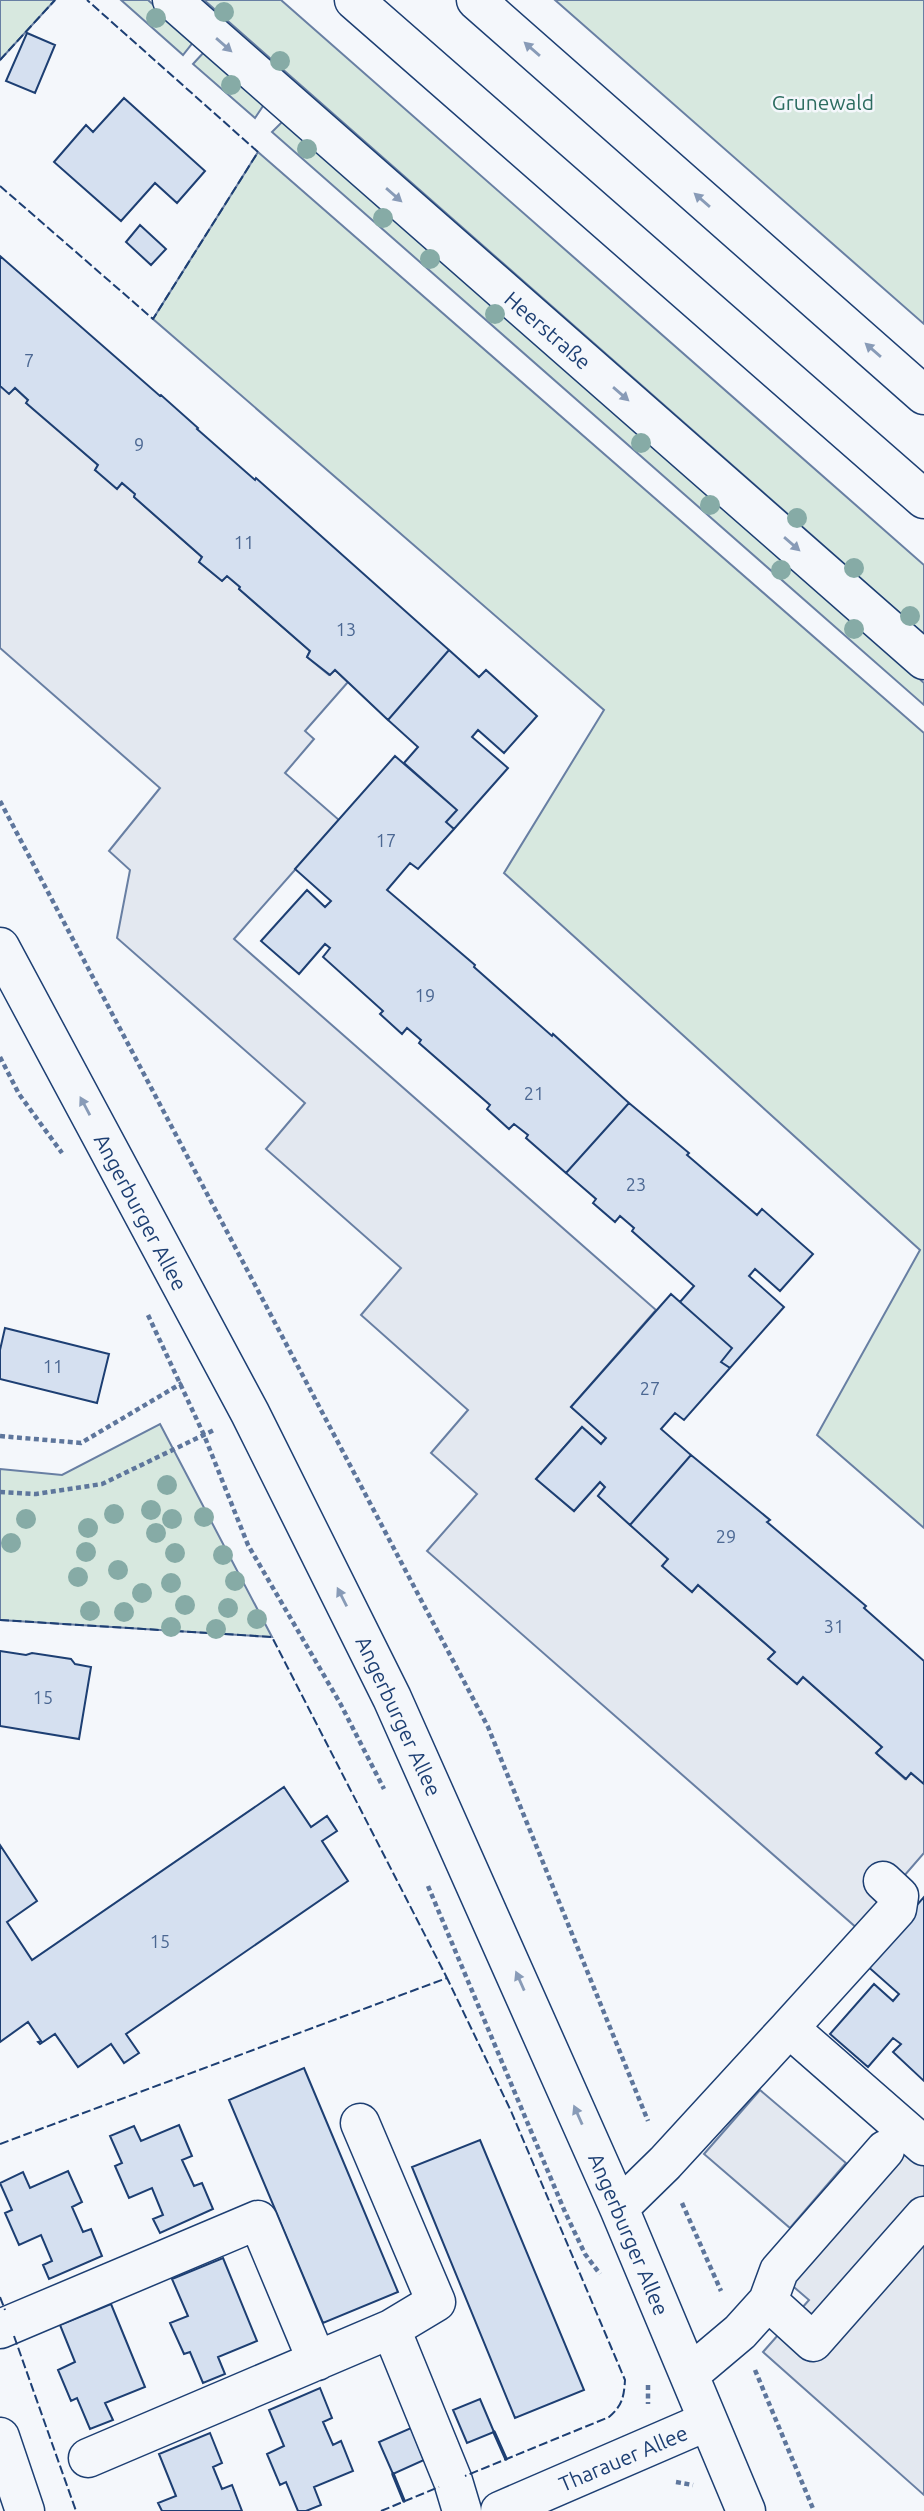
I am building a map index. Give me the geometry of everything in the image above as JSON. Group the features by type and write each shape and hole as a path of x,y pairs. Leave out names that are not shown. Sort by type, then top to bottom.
{"street":[{"name":"Heerstraße","path":"172,0 924,660"},
{"path":"354,0 924,499"},
{"path":"476,0 924,395"},
{"name":"Angerburger Allee","path":"0,947 250,1413 392,1698 620,2208 746,2511"},
{"path":"620,2208 665,2163 897,1909 899,1896 883,1881"},
{"path":"789,2028 924,2146"},
{"path":"88,2458 391,2329 436,2302 360,2123"},
{"path":"689,2375 740,2332 768,2301 779,2271 885,2150"},
{"path":"768,2301 813,2342 924,2216"},
{"path":"0,2329 258,2220 317,2361"},
{"path":"391,2329 453,2481 462,2511"},
{"name":"Tharauer Allee","path":"500,2511 708,2421"},
{"path":"0,2437 26,2511"}],"path":[{"path":"0,801 488,1727 665,2163 740,2332 814,2511"},
{"path":"0,1057 19,1094 68,1162"},
{"path":"145,1310 204,1435 248,1545 340,1703 388,1795"},
{"path":"0,1436 81,1443 221,1361"},
{"path":"0,1492 36,1494 102,1484 250,1413"},
{"path":"424,1877 565,2212 585,2254 606,2281"},
{"path":"648,2384 648,2410"}],"green space":[{"path":"0,0 55,0 0,60"},
{"path":"121,0 148,0 194,41 183,55"},
{"path":"204,0 281,0 924,565 924,634"},
{"name":"Grunewald","path":"555,0 924,0 924,324"},
{"path":"205,51 265,103 255,118 193,64"},
{"path":"284,120 924,683 924,705 272,132"},
{"path":"258,152 924,733 924,1528 817,1435 920,1250 504,873 604,710 153,319"},
{"path":"160,1424 272,1637 0,1620 0,1469 62,1475"}],"shaded area":[{"path":"0,386 15,388 27,402 98,465 95,470 122,483 135,494 134,497 202,557 199,562 222,581 227,576 310,651 307,657 329,675 335,670 348,682 305,731 314,739 285,773 339,820 234,939 656,1310 571,1407 606,1438 601,1444 582,1427 536,1479 574,1511 600,1482 605,1487 598,1496 668,1559 663,1566 692,1592 698,1585 775,1652 769,1659 797,1684 803,1677 882,1747 877,1754 905,1779 911,1773 924,1784 924,1853 858,1929 427,1551 477,1494 431,1453 468,1410 361,1315 401,1268 266,1149 305,1103 117,938 130,870 109,851 160,788 0,648"},
{"path":"760,2090 846,2163 790,2228 704,2154"},
{"path":"918,2128 924,2133 924,2495 763,2352 809,2300 788,2282"}],"building":[{"path":"27,33 55,45 35,93 6,81"},
{"path":"124,98 205,171 177,203 155,183 121,221 54,162 86,125 93,132"},
{"path":"140,225 166,249 151,265 126,242"},
{"path":"0,256 449,650 388,720 335,670 330,675 307,657 310,651 227,576 222,581 199,562 202,557 134,497 135,494 122,483 117,489 95,470 98,465 26,403 28,400 15,388 9,394 0,386"},
{"path":"449,650 479,677 486,670 537,716 504,753 478,730 472,737 508,768 454,829 446,822 457,810 404,763 418,747 388,720"},
{"path":"395,756 457,810 446,822 454,829 418,869 410,863 387,890 629,1103 566,1173 526,1138 528,1135 514,1124 509,1129 487,1109 490,1105 419,1043 421,1040 407,1028 402,1034 380,1014 383,1011 323,957 330,948 325,944 299,974 261,941 307,890 325,907 331,901 295,869"},
{"path":"629,1103 757,1215 762,1209 813,1254 780,1291 755,1269 749,1276 784,1307 730,1368 721,1362 732,1348 680,1302 694,1286 632,1231 634,1228 620,1216 615,1222 593,1203 596,1199 566,1173"},
{"path":"671,1294 732,1348 721,1362 730,1368 684,1420 675,1413 661,1429 691,1455 630,1525 598,1496 605,1487 600,1482 574,1511 536,1479 582,1427 601,1444 606,1438 571,1407"},
{"path":"5,1328 109,1354 97,1403 0,1379 0,1350"},
{"path":"691,1455 770,1520 767,1522 866,1606 864,1608 924,1661 924,1784 911,1773 906,1779 876,1753 882,1747 803,1677 797,1684 768,1659 775,1652 698,1585 692,1592 662,1566 668,1559 630,1525"},
{"path":"0,1651 71,1659 75,1664 91,1667 79,1739 0,1726"},
{"path":"284,1787 311,1827 327,1816 337,1831 322,1841 348,1881 126,2034 139,2053 124,2063 111,2044 78,2067 55,2034 40,2044 38,2042 41,2041 28,2022 0,2042 0,1845 37,1901 7,1922 32,1960"},
{"path":"924,1897 924,2081 893,2052 901,2044 893,2038 868,2067 830,2034 874,1984 893,2001 899,1994 865,1964"},
{"path":"304,2068 398,2292 323,2323 229,2100"},
{"path":"179,2125 192,2156 182,2160 194,2186 202,2183 213,2209 160,2233 153,2219 163,2215 152,2188 129,2198 115,2166 122,2163 110,2136 134,2126 141,2141"},
{"path":"480,2140 584,2390 515,2418 412,2167"},
{"path":"68,2171 82,2202 72,2207 83,2232 91,2229 102,2256 49,2279 43,2265 52,2261 41,2235 19,2245 5,2213 12,2210 0,2183 23,2172 30,2188"},
{"path":"223,2258 257,2341 218,2357 225,2374 203,2383 190,2352 184,2354 170,2323 188,2316 172,2279"},
{"path":"111,2304 145,2387 105,2403 113,2420 90,2429 77,2398 71,2401 58,2370 75,2362 60,2325"},
{"path":"320,2388 332,2418 323,2422 333,2445 341,2441 353,2471 314,2487 321,2505 298,2511 286,2482 280,2485 267,2454 284,2446 269,2410"},
{"path":"480,2399 494,2432 467,2443 453,2410"},
{"path":"411,2428 424,2460 393,2474 379,2442"},
{"path":"210,2433 222,2463 213,2467 222,2489 232,2485 242,2511 162,2511 158,2503 176,2496 159,2454"}],"fence":[{"path":"0,60 55,0"},
{"path":"0,186 153,319 258,152 87,0"},
{"path":"0,1620 272,1637 447,1978"},
{"path":"0,2144 447,1978 511,2111 625,2380 622,2401 609,2417 465,2476"},
{"path":"0,2297 5,2310"},
{"path":"14,2336 76,2511"},
{"path":"381,2511 439,2487"}],"wall":[{"path":"494,2432 506,2459"},
{"path":"393,2474 404,2501"}]}
